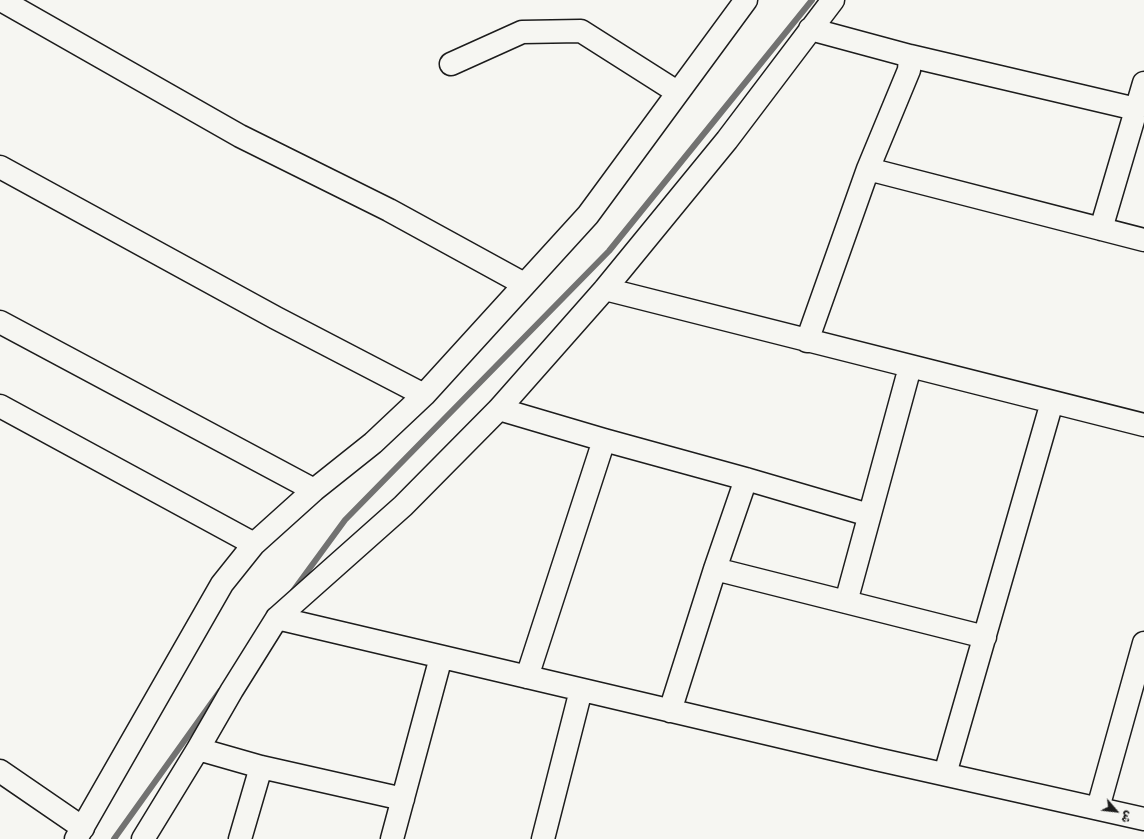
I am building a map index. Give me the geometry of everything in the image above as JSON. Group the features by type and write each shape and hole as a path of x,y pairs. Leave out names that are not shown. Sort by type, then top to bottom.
{"street":[{"path":"1,0 240,136 389,210 524,284"},
{"path":"0,772 79,833 222,584 254,544 314,490 374,443 424,395 588,215 746,0"},
{"path":"143,839 277,618 403,506 499,409 604,289 727,140 833,0"},
{"path":"810,29 910,56 1136,109"},
{"path":"451,64 522,32 581,31 677,92"},
{"path":"807,341 868,169 908,70 910,56"},
{"path":"1101,229 1144,83"},
{"path":"0,167 276,318 424,395"},
{"path":"868,169 1144,240"},
{"path":"604,289 1144,425"},
{"path":"0,322 314,490"},
{"path":"846,602 910,367"},
{"path":"945,774 1052,402"},
{"path":"0,406 254,544"},
{"path":"499,409 869,515"},
{"path":"526,677 604,440"},
{"path":"670,711 715,569 746,479"},
{"path":"715,569 985,637"},
{"path":"277,618 670,711 1144,819"},
{"path":"1098,808 1144,643"},
{"path":"392,839 441,657"},
{"path":"543,839 581,690"},
{"path":"198,749 261,767 403,799"},
{"path":"240,839 261,767"}],"waterway":[{"path":"293,591 345,520 609,251 812,0"},
{"path":"114,839 220,691"}]}
